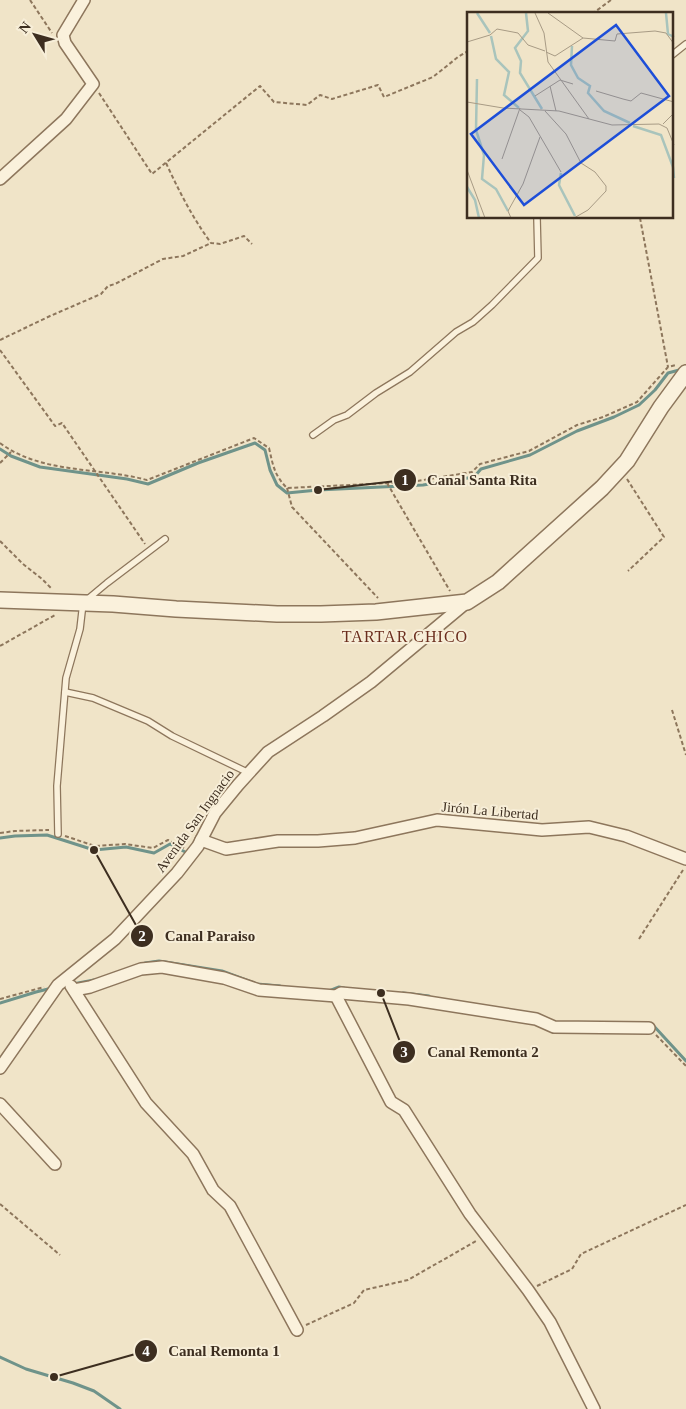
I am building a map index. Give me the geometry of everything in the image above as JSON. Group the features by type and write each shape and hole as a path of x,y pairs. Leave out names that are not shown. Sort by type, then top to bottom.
{"street":[{"path":"0,179 66,119 93,84 65,44 63,35 84,0"},
{"path":"0,600 277,614 321,614 390,610 462,603 498,582 602,488 627,461 682,369"},
{"name":"Avenida San Ingnacio","path":"0,1068 62,981 115,939 177,873 201,840 215,813 268,752 371,682 462,603"},
{"name":"Jirón La Libertad","path":"201,840 226,850 278,841 318,841 355,838 438,820 542,830 589,827 626,836 686,859"},
{"path":"74,990 90,987 142,969 162,967 224,978 260,990 336,996 342,993 409,999 536,1019 554,1027 649,1028"},
{"path":"62,981 74,990 146,1103 193,1154 213,1190 230,1206 297,1330"},
{"path":"336,996 391,1102 404,1110 470,1214 550,1322 594,1409"},
{"path":"0,1104 56,1164"}],"lane":[{"path":"674,53 686,44"},
{"path":"313,435 334,420 348,416 376,393 410,372 456,332 473,322 492,305 538,258 537,219"},
{"path":"58,834 57,786 66,678 80,629 83,603 107,582 165,539"},
{"path":"66,692 93,698 148,721 172,736 249,773"}],"path":[{"path":"30,0 54,34 64,40"},
{"path":"595,12 611,0"},
{"path":"93,84 152,174 260,86 274,102 307,105 320,96 332,100 378,85 384,97 433,77 467,52"},
{"path":"166,163 195,222 211,243"},
{"path":"640,219 668,367"},
{"path":"0,340 101,294 108,286 163,260 183,256 211,243 220,244 244,236 252,244"},
{"path":"0,350 55,426 62,423 150,550"},
{"path":"668,367 682,369"},
{"path":"287,488 411,482 472,472 480,464 529,451 577,425 637,402 668,367"},
{"path":"0,443 11,451 39,462 128,475 146,480 254,438 269,448 273,466 279,480 287,488 292,506 390,610"},
{"path":"0,462 11,451"},
{"path":"620,468 664,537 628,572"},
{"path":"387,483 462,603"},
{"path":"0,541 65,602 56,614 0,646"},
{"path":"672,710 686,755"},
{"path":"0,833 49,830 95,846 125,844 154,848 168,840 193,852"},
{"path":"639,939 686,866"},
{"path":"0,999 62,981"},
{"path":"649,1028 686,1066"},
{"path":"0,1204 60,1255"},
{"path":"528,1290 572,1269 581,1254 686,1205"},
{"path":"297,1330 354,1303 364,1290 408,1280 486,1234"}],"waterway":[{"path":"0,449 11,456 40,467 127,479 148,484 198,463 255,443 265,450 270,470 277,485 287,493 423,485 474,477 481,469 530,455 577,431 639,405 655,390 668,373 683,369"},
{"path":"0,838 47,835 94,850 126,847 154,853 170,844 189,854"},
{"path":"145,963 159,961 222,971 257,984 280,986"},
{"path":"73,984 94,980"},
{"path":"329,991 339,987 344,988"},
{"path":"0,1003 52,988"},
{"path":"403,993 429,996"},
{"path":"652,1024 686,1061"},
{"path":"0,1357 26,1369 94,1391 120,1409"}],"place":[{"name":"Canal Santa Rita","path":"318,490"},
{"name":"Canal Paraiso","path":"94,850"},
{"name":"Canal Remonta 2","path":"381,993"},
{"name":"Canal Remonta 1","path":"54,1377"}],"district":[{"name":"TARTAR CHICO","path":"405,636"}]}
